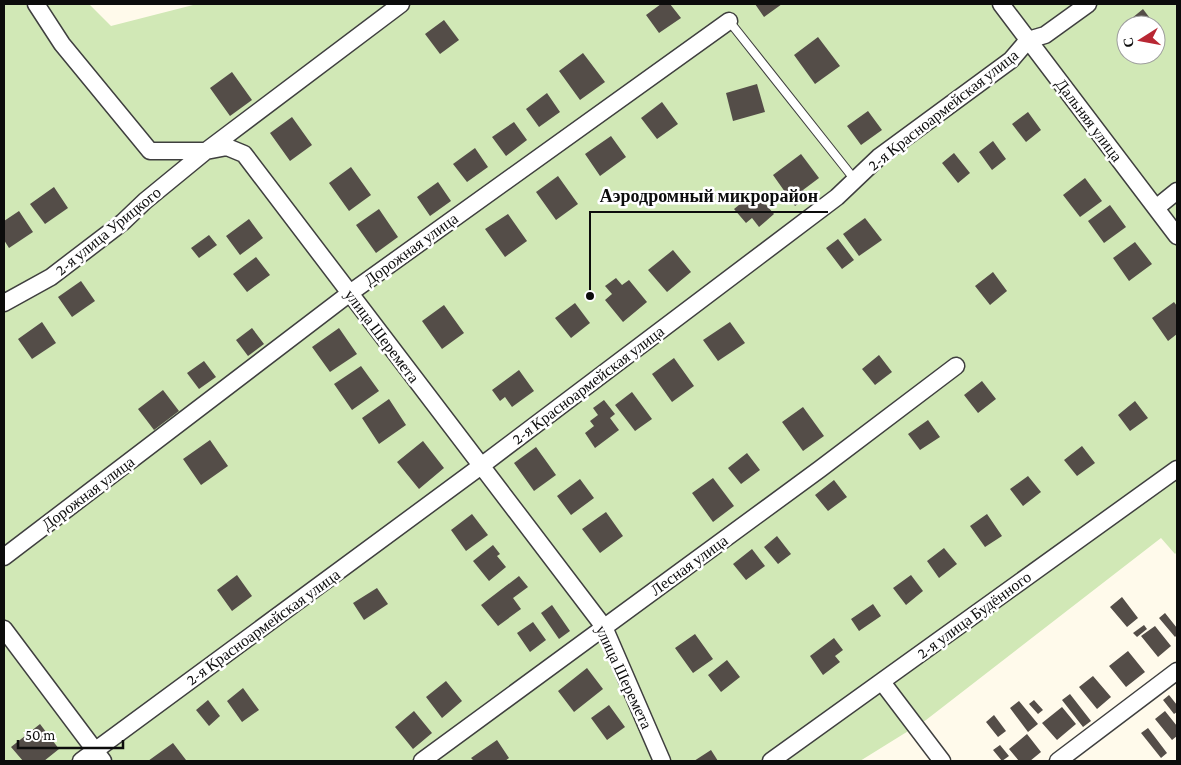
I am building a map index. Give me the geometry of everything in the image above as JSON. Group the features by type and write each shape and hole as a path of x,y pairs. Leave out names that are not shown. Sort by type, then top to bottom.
{"street":[{"name":"улица Шеремета","path":"36,4 62,44 150,151 206,152 227,147 244,154 604,627 662,761"},
{"path":"206,152 401,4"},
{"name":"Дальняя улица","path":"1001,4 1177,236"},
{"name":"2-я Красноармейская улица","path":"81,761 99,756 837,197 879,158 1011,60 1028,40 1045,35 1088,4"},
{"name":"Дорожная улица","path":"4,557 350,294 729,22"},
{"name":"2-я улица Урицкого","path":"4,302 51,277 123,222 144,201 206,152"},
{"path":"1156,208 1177,192"},
{"name":"Лесная улица","path":"422,761 820,469 956,366"},
{"name":"2-я улица Будённого","path":"771,761 1177,469"},
{"path":"4,629 99,756"},
{"path":"1058,761 1177,671"},
{"path":"882,682 942,761"}],"lane":[{"path":"729,22 855,180"}],"green space":[{"path":"4,4 89,4 111,26 197,4 1177,4 1177,552 1175,554 1161,538 926,720 860,761 4,761"}],"building":[{"path":"661,4 670,4 681,18 659,33 646,15"},
{"path":"755,4 782,4 764,17"},
{"path":"1143,9 1148,15 1136,15"},
{"path":"444,20 459,40 440,54 425,34"},
{"path":"818,37 840,66 815,84 794,55"},
{"path":"583,53 605,82 580,100 559,71"},
{"path":"232,72 252,100 230,116 210,88"},
{"path":"757,84 765,112 733,121 726,93"},
{"path":"547,93 560,112 539,127 526,109"},
{"path":"662,102 678,124 657,139 641,118"},
{"path":"868,111 882,130 861,145 847,126"},
{"path":"1028,112 1041,130 1026,142 1012,124"},
{"path":"292,117 312,145 290,161 270,133"},
{"path":"514,122 527,140 506,156 492,137"},
{"path":"611,136 626,157 600,176 585,154"},
{"path":"993,141 1006,159 992,170 979,152"},
{"path":"475,148 488,167 467,182 453,164"},
{"path":"954,153 970,173 958,183 942,163"},
{"path":"801,154 819,178 803,190 808,197 795,206 773,175"},
{"path":"351,167 371,195 349,211 329,183"},
{"path":"558,176 578,204 556,220 536,192"},
{"path":"1085,178 1102,201 1080,217 1063,195"},
{"path":"438,182 451,201 430,216 417,197"},
{"path":"54,187 68,208 45,224 30,204"},
{"path":"755,192 774,214 759,227 752,218 746,223 734,209"},
{"path":"1110,205 1126,227 1104,243 1088,221"},
{"path":"379,209 398,237 376,253 356,225"},
{"path":"19,211 33,232 9,248 4,240 4,221"},
{"path":"508,214 527,241 505,257 485,229"},
{"path":"865,218 882,240 859,256 843,234"},
{"path":"249,219 263,238 240,255 226,236"},
{"path":"209,235 217,245 199,258 191,248"},
{"path":"838,239 854,260 842,269 826,248"},
{"path":"1135,242 1152,264 1129,281 1113,258"},
{"path":"673,250 691,272 667,292 648,270"},
{"path":"256,257 270,275 247,292 233,274"},
{"path":"993,272 1007,291 990,305 975,286"},
{"path":"616,278 622,285 629,280 647,302 623,322 605,300 612,294 605,286"},
{"path":"81,281 95,301 72,317 58,297"},
{"path":"1174,302 1177,306 1177,334 1168,341 1152,318"},
{"path":"575,303 590,323 571,338 555,318"},
{"path":"444,305 464,333 442,349 422,321"},
{"path":"42,322 56,343 32,359 18,339"},
{"path":"730,322 745,343 718,361 703,340"},
{"path":"252,328 264,344 248,356 236,340"},
{"path":"339,328 357,354 330,372 312,347"},
{"path":"879,355 892,372 875,385 862,369"},
{"path":"674,358 694,386 672,402 652,374"},
{"path":"204,361 216,377 199,389 187,373"},
{"path":"361,366 379,391 352,410 334,384"},
{"path":"519,370 534,391 512,407 505,397 500,401 492,390"},
{"path":"982,381 996,399 978,413 964,395"},
{"path":"163,390 179,411 154,430 138,409"},
{"path":"632,392 652,419 635,431 615,405"},
{"path":"389,399 406,425 379,444 362,418"},
{"path":"604,400 615,414 610,418 619,430 595,448 585,433 594,426 590,421 598,415 593,408"},
{"path":"1135,401 1148,418 1130,431 1118,415"},
{"path":"803,407 824,436 803,451 782,422"},
{"path":"928,420 940,437 920,450 908,434"},
{"path":"210,440 228,466 201,485 183,459"},
{"path":"423,441 444,468 419,489 397,462"},
{"path":"1082,446 1095,463 1077,476 1064,460"},
{"path":"536,447 556,475 534,491 514,463"},
{"path":"747,453 760,470 741,484 728,468"},
{"path":"1028,476 1041,492 1023,506 1010,489"},
{"path":"713,478 734,506 713,522 692,493"},
{"path":"580,479 594,498 571,515 557,496"},
{"path":"834,480 847,497 828,511 815,495"},
{"path":"606,512 623,536 600,553 582,529"},
{"path":"472,514 488,535 466,551 451,530"},
{"path":"987,514 1002,536 985,547 970,526"},
{"path":"777,536 791,554 778,564 764,547"},
{"path":"493,545 500,554 497,556 506,567 489,581 473,561"},
{"path":"944,548 957,564 939,578 927,561"},
{"path":"752,549 765,566 746,580 733,564"},
{"path":"237,575 252,596 232,611 217,590"},
{"path":"911,575 923,591 906,605 893,588"},
{"path":"519,576 528,587 513,598 521,609 498,626 481,605"},
{"path":"377,588 388,604 364,620 353,603"},
{"path":"1122,597 1138,618 1127,627 1110,607"},
{"path":"873,604 881,616 859,631 851,619"},
{"path":"552,605 570,631 559,639 541,613"},
{"path":"1165,613 1177,628 1177,635 1175,637 1159,618"},
{"path":"533,622 546,640 530,652 517,633"},
{"path":"1144,625 1147,629 1137,637 1133,633"},
{"path":"1155,626 1171,646 1158,657 1141,636"},
{"path":"695,634 713,659 693,673 675,648"},
{"path":"834,638 843,650 835,656 840,662 823,675 810,656"},
{"path":"1128,651 1145,672 1126,687 1109,666"},
{"path":"727,660 740,677 721,692 708,675"},
{"path":"587,668 603,689 574,712 558,691"},
{"path":"1093,676 1111,697 1097,709 1079,687"},
{"path":"446,681 462,701 442,718 426,697"},
{"path":"243,688 259,710 242,722 227,701"},
{"path":"1070,694 1091,721 1083,727 1062,700"},
{"path":"1169,695 1177,705 1177,712 1174,714 1163,700"},
{"path":"208,700 220,716 209,726 196,710"},
{"path":"1034,700 1043,710 1038,714 1029,704"},
{"path":"1019,701 1038,724 1028,732 1010,708"},
{"path":"609,705 625,727 607,740 591,718"},
{"path":"1062,707 1076,724 1057,740 1042,723"},
{"path":"414,711 432,733 413,749 395,727"},
{"path":"1165,711 1177,726 1177,736 1172,740 1155,719"},
{"path":"994,715 1006,731 998,737 986,722"},
{"path":"40,724 59,749 44,761 23,761 11,747"},
{"path":"1148,728 1167,753 1161,758 1141,733"},
{"path":"1027,734 1041,752 1030,761 1019,761 1009,749"},
{"path":"497,740 509,758 505,761 474,761 471,758"},
{"path":"173,743 186,760 148,761"},
{"path":"1000,745 1009,756 1002,761 993,750"},
{"path":"711,750 718,761 694,761"}],"place":[{"name":"Аэродромный микрорайон","path":"590,296"}]}
